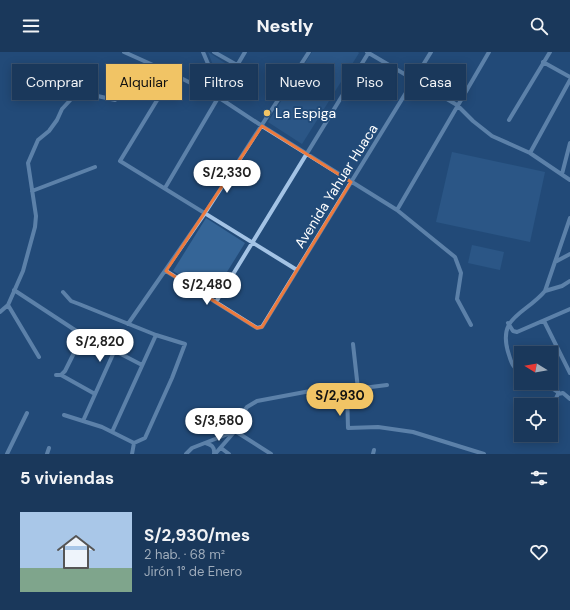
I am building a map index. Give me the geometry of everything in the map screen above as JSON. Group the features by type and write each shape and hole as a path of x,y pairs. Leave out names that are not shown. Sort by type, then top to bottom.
{"street":[{"path":"124,52 151,64"},
{"path":"203,52 208,64"},
{"path":"214,52 237,64 245,52"},
{"path":"128,324 205,214 309,52"},
{"path":"166,270 216,302 368,52 405,75"},
{"name":"Avenida Yahuar Huaca","path":"424,64 431,52"},
{"path":"397,210 489,52"},
{"path":"509,120 550,52"},
{"path":"530,153 570,78 543,62"},
{"path":"0,312 8,305 23,271 35,227 36,216 28,163 38,140 49,131 57,120 62,109 74,95 79,93 106,98"},
{"name":"Avenida Yahuar Huaca","path":"216,302 257,328 262,327 405,95"},
{"path":"157,100 120,161 297,270"},
{"path":"165,188 216,100"},
{"path":"223,100 397,210 455,257 461,273 457,299 471,325"},
{"path":"448,100 457,105 473,121 492,136 530,153 570,180"},
{"path":"562,174 570,143"},
{"path":"32,191 95,167"},
{"path":"514,367 506,345 505,335 508,323 538,299 545,291 570,218"},
{"path":"555,263 570,254"},
{"path":"545,291 562,286 570,281"},
{"path":"14,290 82,336 142,365"},
{"path":"63,292 71,301 156,335 185,344 172,378 145,438 134,443"},
{"path":"8,305 39,357"},
{"path":"508,323 513,331 517,332 570,309"},
{"path":"544,321 570,371"},
{"path":"112,432 156,335"},
{"path":"61,375 65,371 82,336"},
{"path":"354,344 358,389"},
{"path":"83,421 114,352"},
{"path":"56,375 61,375 95,394"},
{"path":"215,454 235,431 240,416 247,407 257,401 337,386 344,387 347,390 387,385"},
{"path":"347,390 348,428 378,427 413,432 484,454"},
{"path":"556,390 558,394"},
{"path":"558,394 563,393 570,399"},
{"path":"556,398 558,394"},
{"path":"7,454 27,413"},
{"path":"64,415 112,432 134,443"},
{"path":"186,454 192,448 235,431"},
{"path":"235,431 271,454"},
{"path":"132,454 134,443"},
{"path":"205,443 213,446 215,454"},
{"path":"46,454 49,448"},
{"path":"221,448 229,454"}],"highlighted area":[{"path":"262,126 351,182 262,327 257,328 166,271"}],"shaded area":[{"path":"208,52 226,64 213,64"},
{"path":"312,52 359,53 352,64 342,64 342,80 334,93 334,64 304,64"},
{"path":"282,100 330,100 302,144 268,122"},
{"path":"452,152 545,172 530,242 436,222"},
{"path":"206,218 245,243 212,296 173,271"},
{"path":"472,245 504,252 500,270 468,263"}],"place":[{"name":"La Espiga","path":"267,113"}]}
